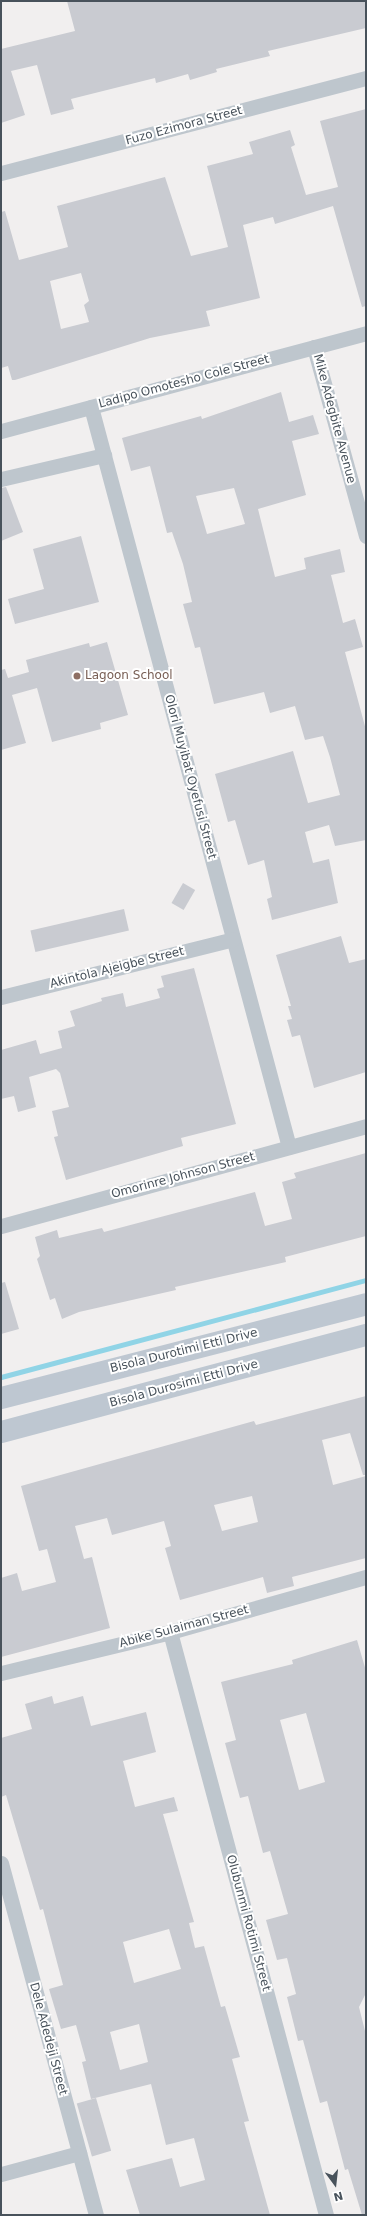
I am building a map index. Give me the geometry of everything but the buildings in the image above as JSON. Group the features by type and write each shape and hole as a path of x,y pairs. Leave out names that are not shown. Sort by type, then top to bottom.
{"main road":[{"name":"Bisola Durotimi Etti Drive","path":"1,1398 366,1304"},
{"name":"Bisola Durosimi Etti Drive","path":"1,1432 366,1335"}],"street":[{"name":"Fuzo Ezimora Street","path":"1,173 366,78"},
{"name":"Ladipo Omotesho Cole Street","path":"1,431 366,333"},
{"name":"Mike Adegbite Avenue","path":"314,347 366,536"},
{"name":"Olori Muyibat Oyefusi Street","path":"91,407 289,1146"},
{"path":"1,479 104,455"},
{"name":"Akintola Ajeigbe Street","path":"1,997 233,939"},
{"name":"Omorinre Johnson Street","path":"1,1226 366,1126"},
{"name":"Abike Sulaiman Street","path":"1,1673 170,1632 366,1578"},
{"name":"Olubunmi Rotimi Street","path":"170,1632 326,2215"},
{"name":"Dele Adedeji Street","path":"1,1863 96,2215"},
{"path":"1,2174 79,2153"}],"waterway":[{"path":"1,1377 366,1280"}],"place":[{"name":"Lagoon School","path":"77,676"}]}
